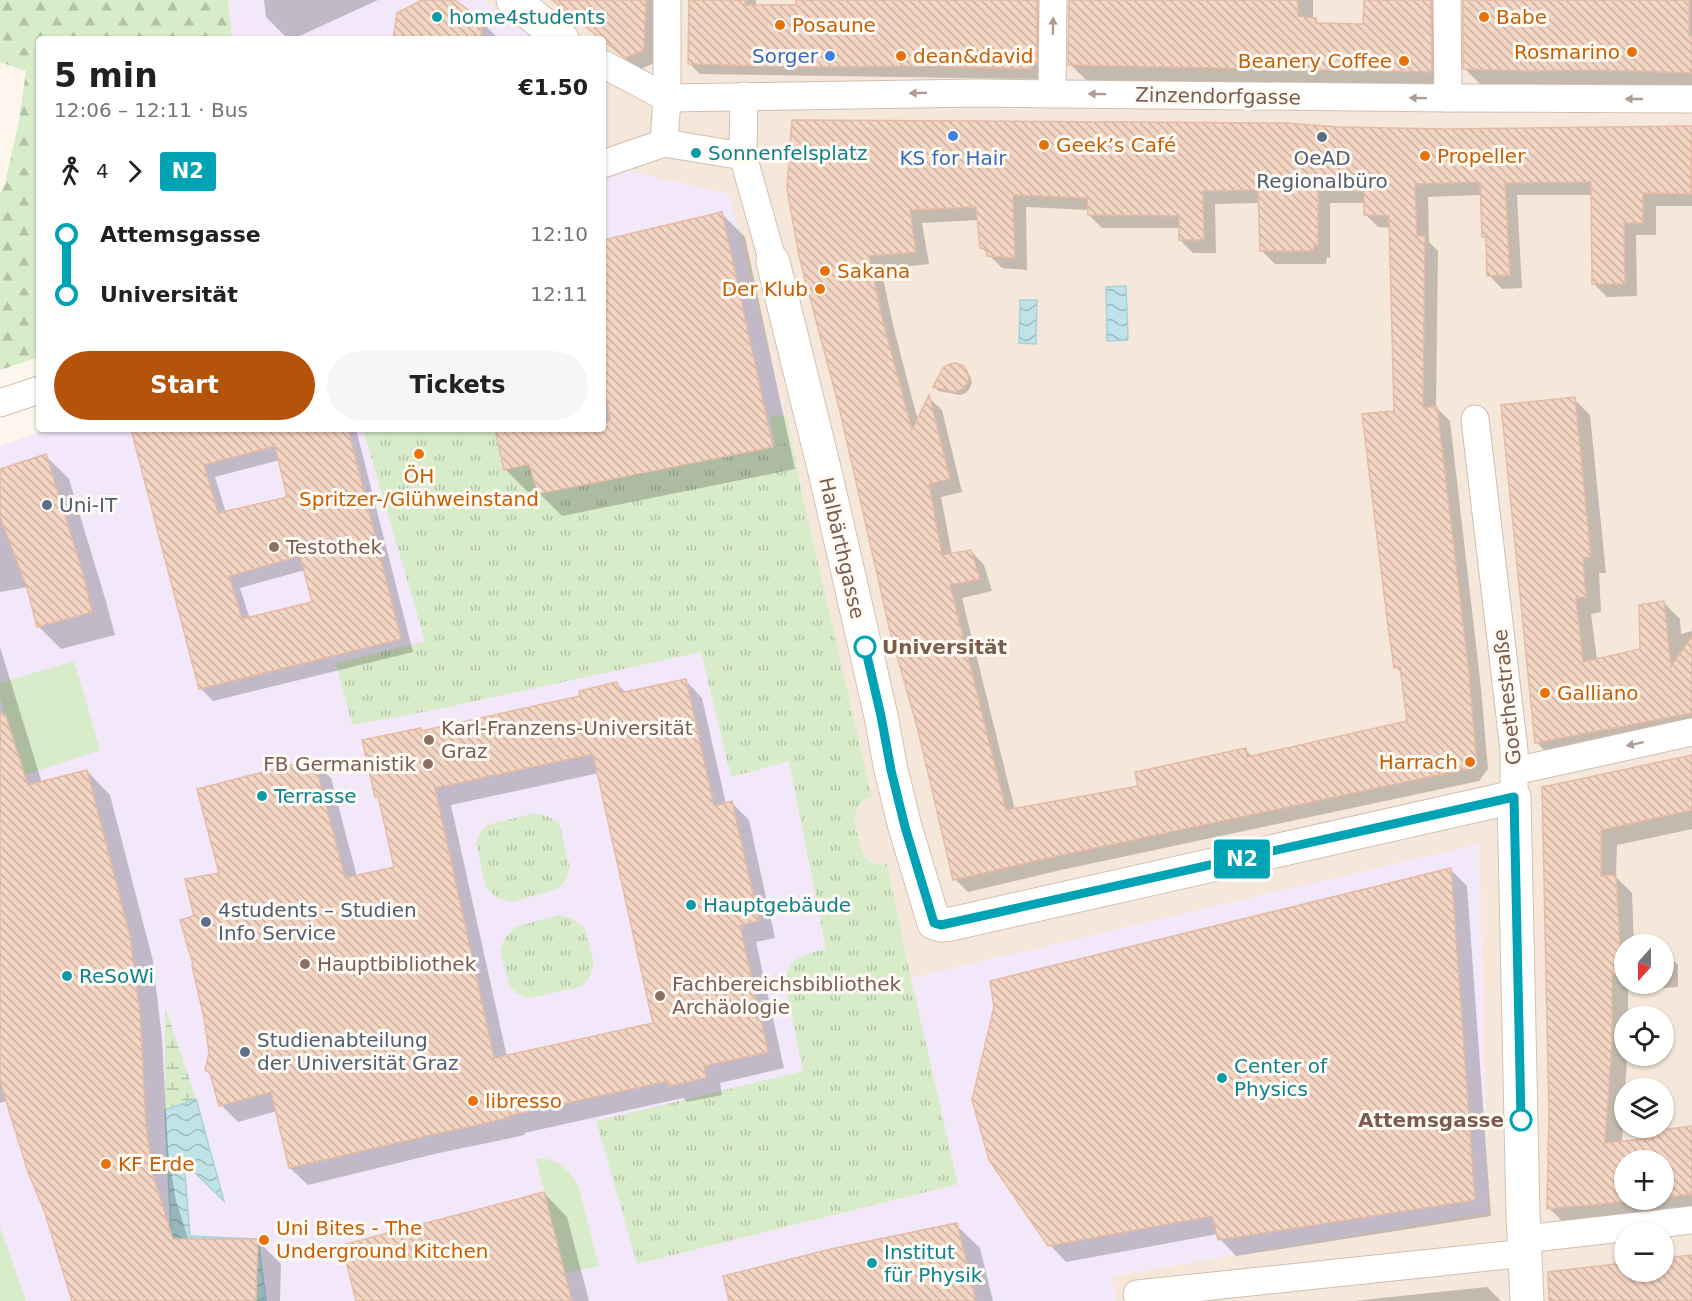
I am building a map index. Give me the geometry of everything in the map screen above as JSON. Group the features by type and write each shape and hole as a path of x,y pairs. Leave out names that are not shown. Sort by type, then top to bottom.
{"street":[{"path":"513,0 558,36"},
{"path":"664,143 667,98 667,0"},
{"path":"1052,94 1053,0"},
{"path":"1447,0 1448,98"},
{"path":"606,66 667,98 744,96 743,156 664,143 606,163"},
{"name":"Zinzendorfgasse","path":"744,96 977,93 1692,99"},
{"name":"Halbärthgasse","path":"743,156 773,262 825,472 905,827 934,923 951,924 1514,784"},
{"path":"0,403 36,391"},
{"name":"Goethestraße","path":"1475,419 1514,750 1527,1301"},
{"path":"1514,784 1692,732"},
{"path":"1137,1294 1525,1246 1552,1237 1692,1220"}],"shaded area":[{"path":"228,0 484,0 530,36 232,36"},
{"path":"484,0 1692,0 1692,1301 1117,1301 1110,1276 1488,1212 1479,845 911,979 887,864 878,864 866,859 861,850 855,823 857,807 867,798 872,797 792,442 747,266 606,160 606,36 530,36"},
{"name":"Karl-Franzens-Universität Graz","path":"606,160 620,169 729,194 792,442 872,797 867,798 857,807 855,823 861,850 866,858 878,864 887,864 911,978 1479,844 1488,1212 1111,1276 1117,1301 15,1301 0,1255 0,446 40,432 606,432"}],"green space":[{"path":"0,0 228,0 232,36 36,36 36,358 0,370 0,193 5,184 19,121 26,71 0,62"},
{"path":"786,415 792,442 791,448 722,458 775,446 770,417"},
{"path":"364,432 496,432 504,470 529,464 538,494 792,442 872,797 865,799 858,807 855,818 857,829 866,858 875,864 887,864 958,1184 637,1264 596,1121 803,1071 786,977 788,970 797,959 826,949 789,761 731,777 701,652 439,709 352,725 336,663 425,641"},
{"path":"74,661 100,750 25,775 0,698 0,683"},
{"path":"535,813 547,816 559,823 570,869 566,880 558,889 512,902 496,897 486,888 476,843 480,833 487,825"},
{"path":"560,915 584,927 594,963 589,978 580,987 529,998 517,994 509,985 500,950 505,938 515,927"},
{"path":"165,1006 196,1099 165,1109"},
{"path":"536,1159 551,1160 562,1166 579,1188 599,1266 565,1273"},
{"path":"0,1225 1,1230 26,1301 0,1301"}],"water":[{"path":"1126,286 1128,340 1107,341 1106,287"},
{"path":"1020,300 1037,300 1036,344 1019,343"},
{"path":"196,1099 224,1201 184,1162 190,1236 258,1239 266,1301 241,1301 178,1259 171,1233 165,1110"}],"building":[{"name":"home4students","path":"422,0 455,0 482,20 481,36 393,36 397,13"},
{"path":"552,0 646,0 644,50 625,58 606,43 606,36 597,36"},
{"path":"689,0 745,0 745,5 796,5 796,0 1037,0 1037,64 1032,64 1032,69 688,64"},
{"path":"1069,0 1298,0 1298,16 1316,18 1316,23 1363,24 1364,0 1431,0 1432,72 1068,65"},
{"path":"1463,0 1689,0 1692,73 1463,69"},
{"path":"792,120 1286,123 1339,127 1446,129 1692,126 1691,194 1643,193 1643,223 1624,223 1625,284 1592,284 1591,182 1505,183 1510,275 1487,276 1486,237 1482,237 1480,182 1415,184 1417,236 1425,236 1423,408 1437,406 1469,674 1476,756 1466,769 953,880 918,730 890,631 839,407 799,256 787,189","holes":["1258,190 1260,251 1314,251 1314,245 1318,245 1318,190 1364,191 1364,215 1389,216 1394,411 1362,414 1394,668 1400,667 1407,721 1247,757 1246,748 1135,772 1138,786 1006,810 950,585 980,579 971,550 942,555 929,484 950,479 929,395 912,430 881,314 869,256 916,252 910,210 976,207 980,248 987,249 987,256 1015,258 1013,195 1087,198 1088,215 1179,216 1179,240 1204,240 1203,191"]},
{"path":"722,212 773,447 538,494 529,464 504,470 496,432 606,432 606,422 611,421 606,398 606,239"},
{"path":"956,363 964,366 969,378 963,389 955,392 933,387 943,368"},
{"path":"1575,397 1591,557 1583,558 1586,597 1576,598 1583,662 1640,649 1639,605 1664,601 1671,667 1692,636 1692,713 1535,743 1501,405"},
{"path":"132,432 349,432 401,639 199,689","holes":["275,446 287,497 218,513 204,465","300,556 312,602 242,619 229,576"]},
{"path":"46,454 83,574 92,612 37,627 27,588 0,517 0,469"},
{"path":"686,679 714,806 732,801 759,921 740,925 768,1052 704,1066 706,1078 669,1086 668,1081 289,1168 271,1092 219,1106 210,1073 205,1070 209,1053 204,1018 193,964 180,920 194,916 185,879 219,873 197,789 314,759 345,878 394,867 378,796 375,797 362,740 421,728 421,731 580,696 579,691 617,682 620,693","holes":["593,754 653,1023 494,1058 435,788"]},
{"name":"ReSoWi","path":"0,714 5,714 28,785 87,770 130,937 140,1014 146,1126 153,1176 173,1239 258,1239 256,1301 72,1301 0,1081"},
{"path":"1692,755 1692,810 1601,830 1601,876 1616,875 1619,934 1614,934 1612,1041 1605,1143 1674,1138 1674,1128 1692,1126 1692,1194 1674,1197 1674,1150 1614,1150 1614,1203 1547,1209 1549,1113 1542,787"},
{"name":"Center of Physics","path":"1451,868 1475,1200 1218,1240 1212,1216 1048,1246 989,1160 972,1100 994,1007 990,981"},
{"path":"544,1192 572,1301 356,1301 342,1245"},
{"name":"Institut für Physik","path":"957,1223 976,1301 729,1301 723,1276 831,1249"},
{"path":"1692,1255 1692,1301 1549,1301 1548,1272 1614,1264 1614,1282 1674,1282 1674,1257"}],"bus line":[{"name":"N2","path":"865,647 905,827 934,923 941,925 1514,797 1521,1120"}],"place":[{"name":"home4students","path":"437,17"},
{"name":"Babe","path":"1484,17"},
{"name":"Posaune","path":"780,25"},
{"name":"Rosmarino","path":"1632,52"},
{"name":"Sorger","path":"830,56"},
{"name":"dean&david","path":"901,56"},
{"name":"Beanery Coffee","path":"1404,61"},
{"name":"KS for Hair","path":"953,136"},
{"name":"OeAD Regionalbüro","path":"1322,137"},
{"name":"Geek’s Café","path":"1044,145"},
{"name":"Sonnenfelsplatz","path":"696,153"},
{"name":"Propeller","path":"1425,156"},
{"name":"Sakana","path":"825,271"},
{"name":"Der Klub","path":"820,289"},
{"name":"ÖH Spritzer-/Glühweinstand","path":"419,454"},
{"name":"Uni-IT","path":"47,505"},
{"name":"Testothek","path":"274,547"},
{"name":"Universität","path":"865,647"},
{"name":"Galliano","path":"1545,693"},
{"name":"Karl-Franzens-Universität Graz","path":"429,740"},
{"name":"Harrach","path":"1470,762"},
{"name":"FB Germanistik","path":"428,764"},
{"name":"Terrasse","path":"262,796"},
{"name":"Hauptgebäude","path":"691,905"},
{"name":"4students – Studien Info Service","path":"206,922"},
{"name":"Hauptbibliothek","path":"305,964"},
{"name":"ReSoWi","path":"67,976"},
{"name":"Fachbereichsbibliothek Archäologie","path":"660,996"},
{"name":"Studienabteilung der Universität Graz","path":"245,1052"},
{"name":"Center of Physics","path":"1222,1078"},
{"name":"libresso","path":"473,1101"},
{"name":"Attemsgasse","path":"1521,1120"},
{"name":"KF Erde","path":"106,1164"},
{"name":"Uni Bites - The Underground Kitchen","path":"264,1240"},
{"name":"Institut für Physik","path":"872,1263"}]}
